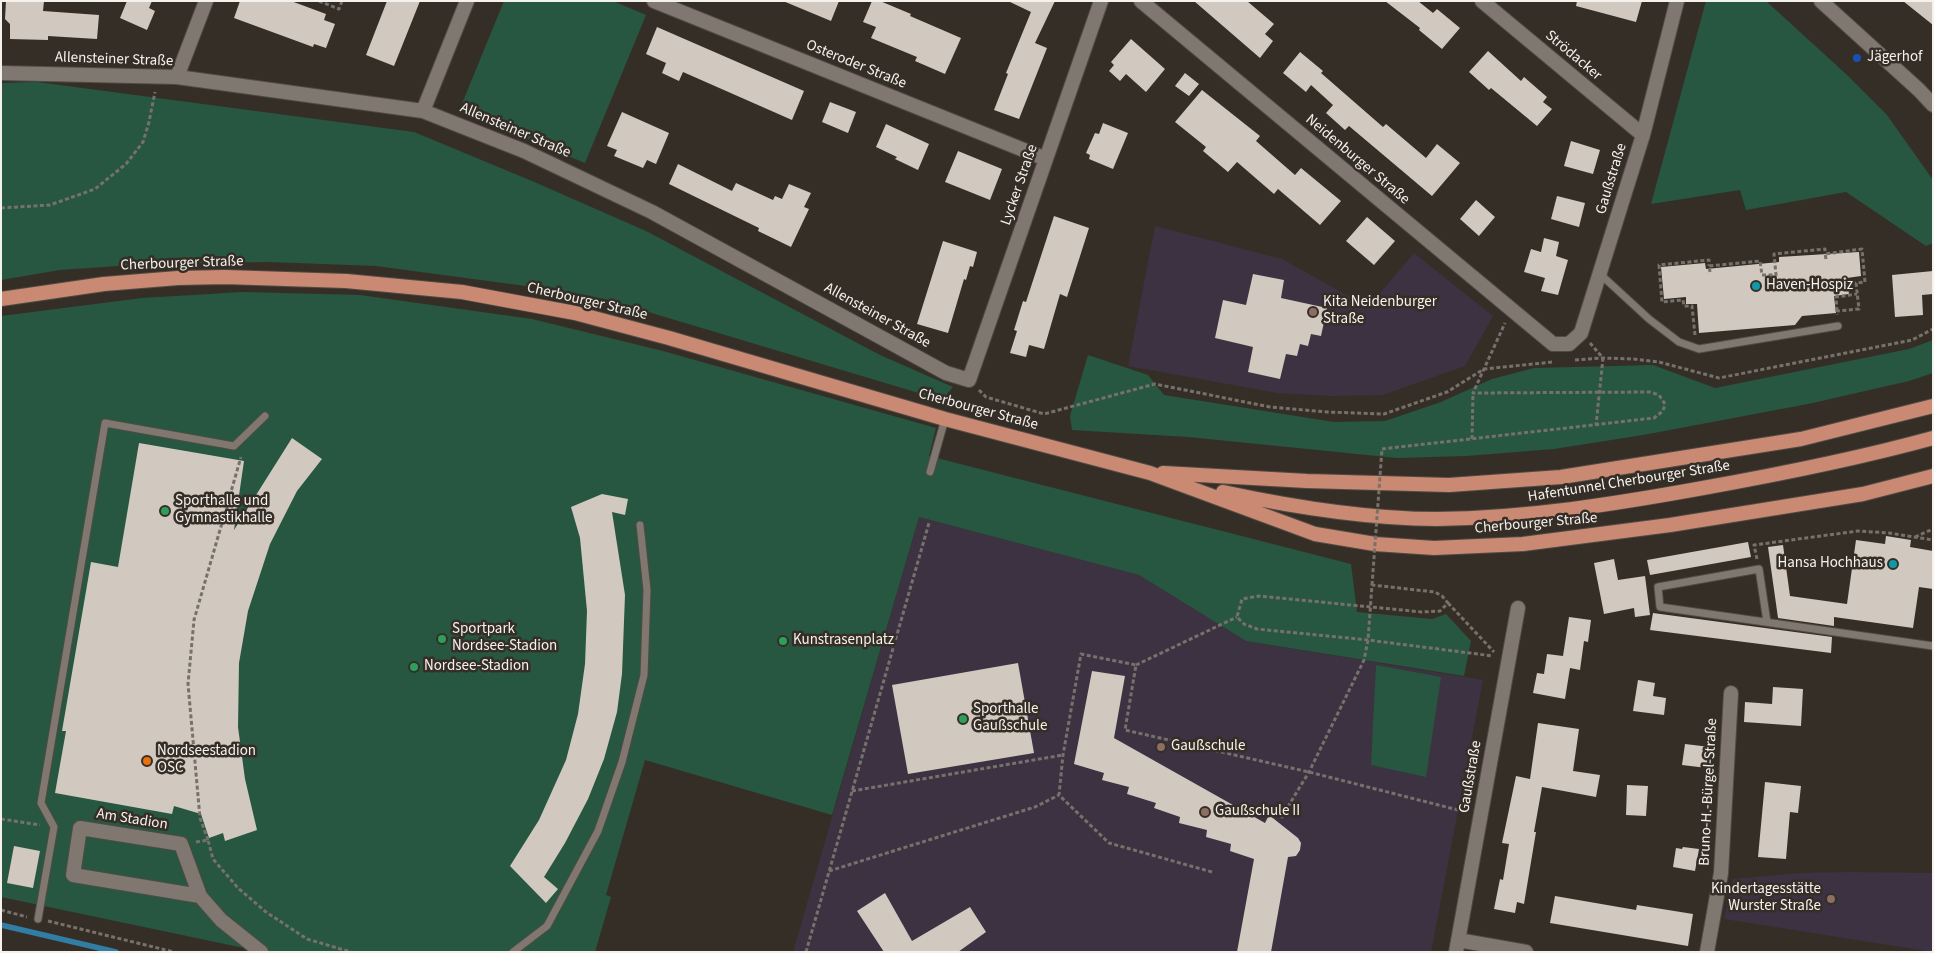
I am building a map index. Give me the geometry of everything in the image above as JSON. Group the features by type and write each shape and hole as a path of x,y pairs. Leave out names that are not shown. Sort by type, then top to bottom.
{"main road":[{"name":"Cherbourger Straße","path":"1,299 104,284 178,278 225,277 346,281 462,292 575,314 669,338 944,419 1150,473 1315,534 1375,544 1434,548 1523,544 1670,525 1863,494 1933,476"},
{"name":"Cherbourger Straße","path":"1150,473 1307,481 1449,485 1561,477 1801,438 1933,406"},
{"name":"Hafentunnel Cherbourger Straße","path":"1150,473 1211,490 1308,509 1394,518 1480,518 1562,511 1673,494 1797,471 1933,438"}],"street":[{"path":"177,77 206,1"},
{"path":"423,111 467,1"},
{"name":"Osteroder Straße","path":"654,1 1046,159"},
{"name":"Lycker Straße","path":"969,380 1101,1"},
{"name":"Neidenburger Straße","path":"1141,1 1553,344"},
{"name":"Strödacker","path":"1482,1 1643,135"},
{"name":"Gaußstraße","path":"1553,344 1569,344 1581,333 1643,135 1678,1"},
{"path":"1821,1 1933,105"},
{"name":"Allensteiner Straße","path":"1,73 177,77 423,111 524,151 652,212 946,373 969,380"},
{"name":"Gaußstraße","path":"1457,946 1518,608"},
{"name":"Bruno-H.-Bürgel-Straße","path":"1707,952 1721,873 1731,693"},
{"name":"Am Stadion","path":"200,896 73,875 80,828 181,844 200,896 221,920 261,952"},
{"path":"1457,946 1526,952"}],"lane":[{"path":"1600,274 1649,319 1679,342 1698,349 1838,326"},
{"path":"38,919 54,827 41,803 105,423 234,446 265,416"},
{"path":"930,472 944,419"},
{"path":"513,952 547,926 598,832 622,762 644,675 647,590 640,524"},
{"path":"1767,622 1758,569 1658,587 1660,607 1933,646"}],"path":[{"path":"319,1 339,9 342,1"},
{"path":"1,208 50,206 95,189 126,164 143,142 158,76"},
{"path":"1709,266 1760,261 1762,275 1776,275 1774,254 1825,249 1826,259"},
{"path":"1825,254 1862,250 1865,282 1856,282 1859,310 1837,311"},
{"path":"1698,349 1692,306 1684,306 1683,300 1662,302 1658,265 1708,260 1710,272"},
{"path":"1838,326 1836,297 1858,294"},
{"path":"1472,438 1473,393 1511,309"},
{"path":"1573,360 1603,358 1659,362 1719,378 1912,340 1933,329"},
{"path":"1596,425 1603,358"},
{"path":"969,380 986,397 1044,414 1155,384 1270,407 1384,414 1446,392 1484,369 1554,362"},
{"path":"1281,818 1310,772 1364,660 1371,607 1382,449 1654,418 1663,411 1665,404 1659,395 1650,392 1473,393"},
{"path":"243,447 194,620 188,684 200,818 214,859 238,888 266,912 307,939 351,952"},
{"path":"806,952 929,523"},
{"path":"1758,569 1754,545 1858,530 1933,540"},
{"path":"1914,537 1933,530"},
{"path":"1237,617 1244,624 1257,629 1498,656 1442,596 1435,592 1372,585"},
{"path":"1059,795 1063,755 1081,654 1136,665 1237,617 1242,599 1259,596 1432,612 1440,610 1448,603"},
{"path":"1136,665 1125,730 1310,772 1480,815"},
{"path":"852,791 1063,755"},
{"path":"828,871 1035,807 1059,795"},
{"path":"1059,795 1109,843 1212,872"},
{"path":"1,819 54,827"},
{"path":"181,844 208,840"},
{"path":"1,910 174,952"}],"shaded area":[{"name":"Kita Neidenburger Straße","path":"1155,226 1282,259 1368,307 1414,253 1493,316 1465,366 1383,395 1331,396 1277,393 1128,366"},
{"name":"Gaußschule","path":"919,517 1139,575 1246,641 1483,680 1431,952 793,952"},
{"name":"Kindertagesstätte Wurster Straße","path":"1801,873 1933,873 1933,952 1724,919 1733,879"}],"green space":[{"path":"504,1 613,1 646,15 585,163 459,111"},
{"path":"1706,1 1766,1 1846,74 1887,115 1933,180 1933,243 1926,246 1846,192 1746,210 1740,190 1651,204"},
{"path":"37,82 414,132 646,231 880,355 953,387 942,400 605,299 533,287 376,266 269,262 147,264 60,270 1,280 1,83"},
{"name":"Sportpark Nordsee-Stadion","path":"243,292 360,295 532,319 663,351 936,428 929,456 1351,564 1357,612 1432,619 1446,614 1471,641 1464,676 1246,641 1139,575 919,517 832,815 645,760 606,895 611,897 595,952 263,952 1,897 1,316 142,298"},
{"path":"1933,340 1933,373 1909,381 1808,404 1643,435 1554,449 1466,456 1397,458 1188,437 1072,430 1070,416 1088,355 1148,375 1164,395 1334,422 1385,421 1441,402 1492,379 1534,368 1653,365 1715,388 1909,349"},
{"path":"1376,665 1441,677 1426,777 1371,765"}],"building":[{"path":"6,1 44,1 43,11 99,15 97,39 48,36 48,40 10,39 10,24 5,19"},
{"path":"127,1 152,1 149,8 155,11 147,30 120,18"},
{"path":"240,1 291,1 326,14 324,20 335,24 326,48 314,44 313,47 234,18"},
{"path":"387,1 420,1 394,66 366,55"},
{"path":"783,1 839,1 831,21"},
{"path":"872,1 880,1 961,38 945,74 915,61 917,57 871,38 876,27 863,22"},
{"path":"1008,1 1055,1 1035,43 1047,48 1019,119 994,110 1008,74 1006,73 1031,12"},
{"path":"1194,1 1247,1 1274,24 1265,34 1273,41 1260,58"},
{"path":"1385,1 1418,1 1433,13 1437,9 1460,28 1442,49 1419,30 1420,28"},
{"path":"1577,1 1642,1 1636,22 1576,6"},
{"path":"1903,1 1933,1 1933,25"},
{"path":"657,27 804,91 792,120 683,72 679,81 662,73 666,63 646,54"},
{"path":"1131,39 1165,69 1146,92 1126,74 1120,81 1109,71 1114,65 1111,62"},
{"path":"1488,51 1521,81 1524,77 1547,97 1543,102 1552,109 1537,126 1491,88 1489,90 1469,72"},
{"path":"1300,52 1323,71 1321,73 1383,127 1386,124 1426,158 1437,144 1460,163 1432,196 1349,126 1345,130 1326,113 1333,105 1311,85 1306,92 1283,73"},
{"path":"1185,73 1199,84 1189,96 1175,86"},
{"path":"1202,90 1260,136 1256,141 1295,175 1301,168 1341,201 1320,225 1278,189 1274,194 1237,162 1228,172 1203,151 1206,147 1175,122"},
{"path":"830,102 856,112 848,133 822,122"},
{"path":"622,112 669,133 656,164 647,160 643,168 614,156 617,150 607,146"},
{"path":"1103,123 1128,133 1113,169 1089,159 1090,155 1086,153 1095,133 1099,134"},
{"path":"886,124 929,144 918,170 876,147"},
{"path":"1571,141 1600,150 1593,174 1564,166"},
{"path":"958,151 1002,169 990,200 945,182"},
{"path":"678,164 732,191 736,183 773,200 775,196 782,199 789,184 811,193 804,207 809,209 791,247 758,231 759,228 669,184"},
{"path":"1557,196 1585,203 1579,227 1551,219"},
{"path":"1476,200 1495,217 1479,236 1460,219"},
{"path":"1054,216 1089,228 1067,297 1060,294 1044,349 1029,345 1026,357 1010,353 1017,331 1014,330 1023,301 1026,302"},
{"path":"1367,217 1395,241 1374,265 1346,241"},
{"path":"1544,238 1559,242 1556,256 1568,260 1558,295 1541,291 1545,278 1524,272 1531,249 1541,252"},
{"path":"943,241 977,252 973,267 970,266 966,280 964,279 948,333 917,324"},
{"name":"Haven-Hospiz","path":"1859,252 1861,276 1847,278 1849,294 1834,296 1836,313 1802,316 1795,325 1699,333 1697,304 1686,304 1686,297 1664,299 1661,267 1705,263 1706,269 1779,262 1779,257"},
{"path":"1933,271 1933,294 1922,295 1923,315 1895,317 1892,275"},
{"path":"1253,274 1284,280 1281,298 1327,308 1321,336 1311,334 1308,346 1300,344 1297,356 1286,354 1280,379 1248,372 1253,347 1215,338 1223,300 1246,305"},
{"path":"292,438 322,459 297,491 270,544 248,611 239,663 238,727 245,779 257,830 225,841 223,833 209,838 201,814 174,806 172,814 55,793 66,731 62,731 91,562 118,567 139,443 244,461 234,530"},
{"path":"602,494 628,499 625,515 612,512 625,595 622,674 617,712 604,759 588,799 565,843 544,877 558,889 546,903 510,866 539,820 566,760 578,714 585,664 587,611 580,538 571,507"},
{"path":"1886,536 1911,540 1910,547 1933,551 1933,589 1919,587 1913,628 1834,617 1834,626 1778,618 1768,547 1783,545 1790,596 1847,604 1856,540 1885,544"},
{"path":"1748,542 1751,557 1650,575 1647,560"},
{"path":"1614,559 1618,580 1645,576 1650,615 1635,617 1634,608 1604,614 1594,563"},
{"path":"1653,613 1832,637 1831,653 1650,630"},
{"path":"1569,617 1591,620 1588,642 1584,641 1580,670 1570,668 1565,699 1533,693 1537,673 1544,674 1547,654 1563,656"},
{"name":"Sporthalle Gaußschule","path":"1018,663 1034,753 908,774 892,685"},
{"name":"Gaußschule II","path":"1092,671 1125,676 1114,738 1265,823 1269,815 1298,838 1301,843 1300,850 1296,856 1288,857 1271,952 1237,952 1254,859 1230,851 1231,844 1206,837 1207,830 1179,823 1180,817 1154,808 1156,803 1127,794 1129,787 1102,780 1104,773 1074,764"},
{"path":"1638,680 1655,683 1653,696 1666,698 1664,715 1633,711"},
{"path":"1773,687 1803,689 1801,726 1744,722 1745,702 1772,704"},
{"path":"1538,723 1579,729 1573,771 1600,775 1596,797 1542,787 1524,904 1517,902 1515,913 1494,909 1500,879 1503,880 1509,844 1502,843 1516,776 1530,779"},
{"path":"1685,744 1710,747 1707,768 1682,765"},
{"path":"1765,782 1801,786 1798,813 1790,812 1786,859 1758,857"},
{"path":"1627,785 1648,786 1646,816 1626,815"},
{"path":"14,846 40,851 33,888 7,883"},
{"path":"1683,847 1699,849 1695,871 1673,867 1676,848 1682,849"},
{"path":"885,893 912,941 970,907 986,932 958,952 884,952 857,911"},
{"path":"1555,896 1636,910 1637,905 1693,914 1688,946 1550,923"}],"waterway":[{"path":"1,925 116,952"}],"place":[{"name":"Jägerhof","path":"1857,58"},
{"name":"Haven-Hospiz","path":"1756,286"},
{"name":"Kita Neidenburger Straße","path":"1313,312"},
{"name":"Sporthalle und Gymnastikhalle","path":"165,511"},
{"name":"Hansa Hochhaus","path":"1893,564"},
{"name":"Sportpark Nordsee-Stadion","path":"442,639"},
{"name":"Kunstrasenplatz","path":"783,641"},
{"name":"Nordsee-Stadion","path":"414,667"},
{"name":"Sporthalle Gaußschule","path":"963,719"},
{"name":"Gaußschule","path":"1161,747"},
{"name":"Nordseestadion OSC","path":"147,761"},
{"name":"Gaußschule II","path":"1205,812"},
{"name":"Kindertagesstätte Wurster Straße","path":"1831,899"}]}
